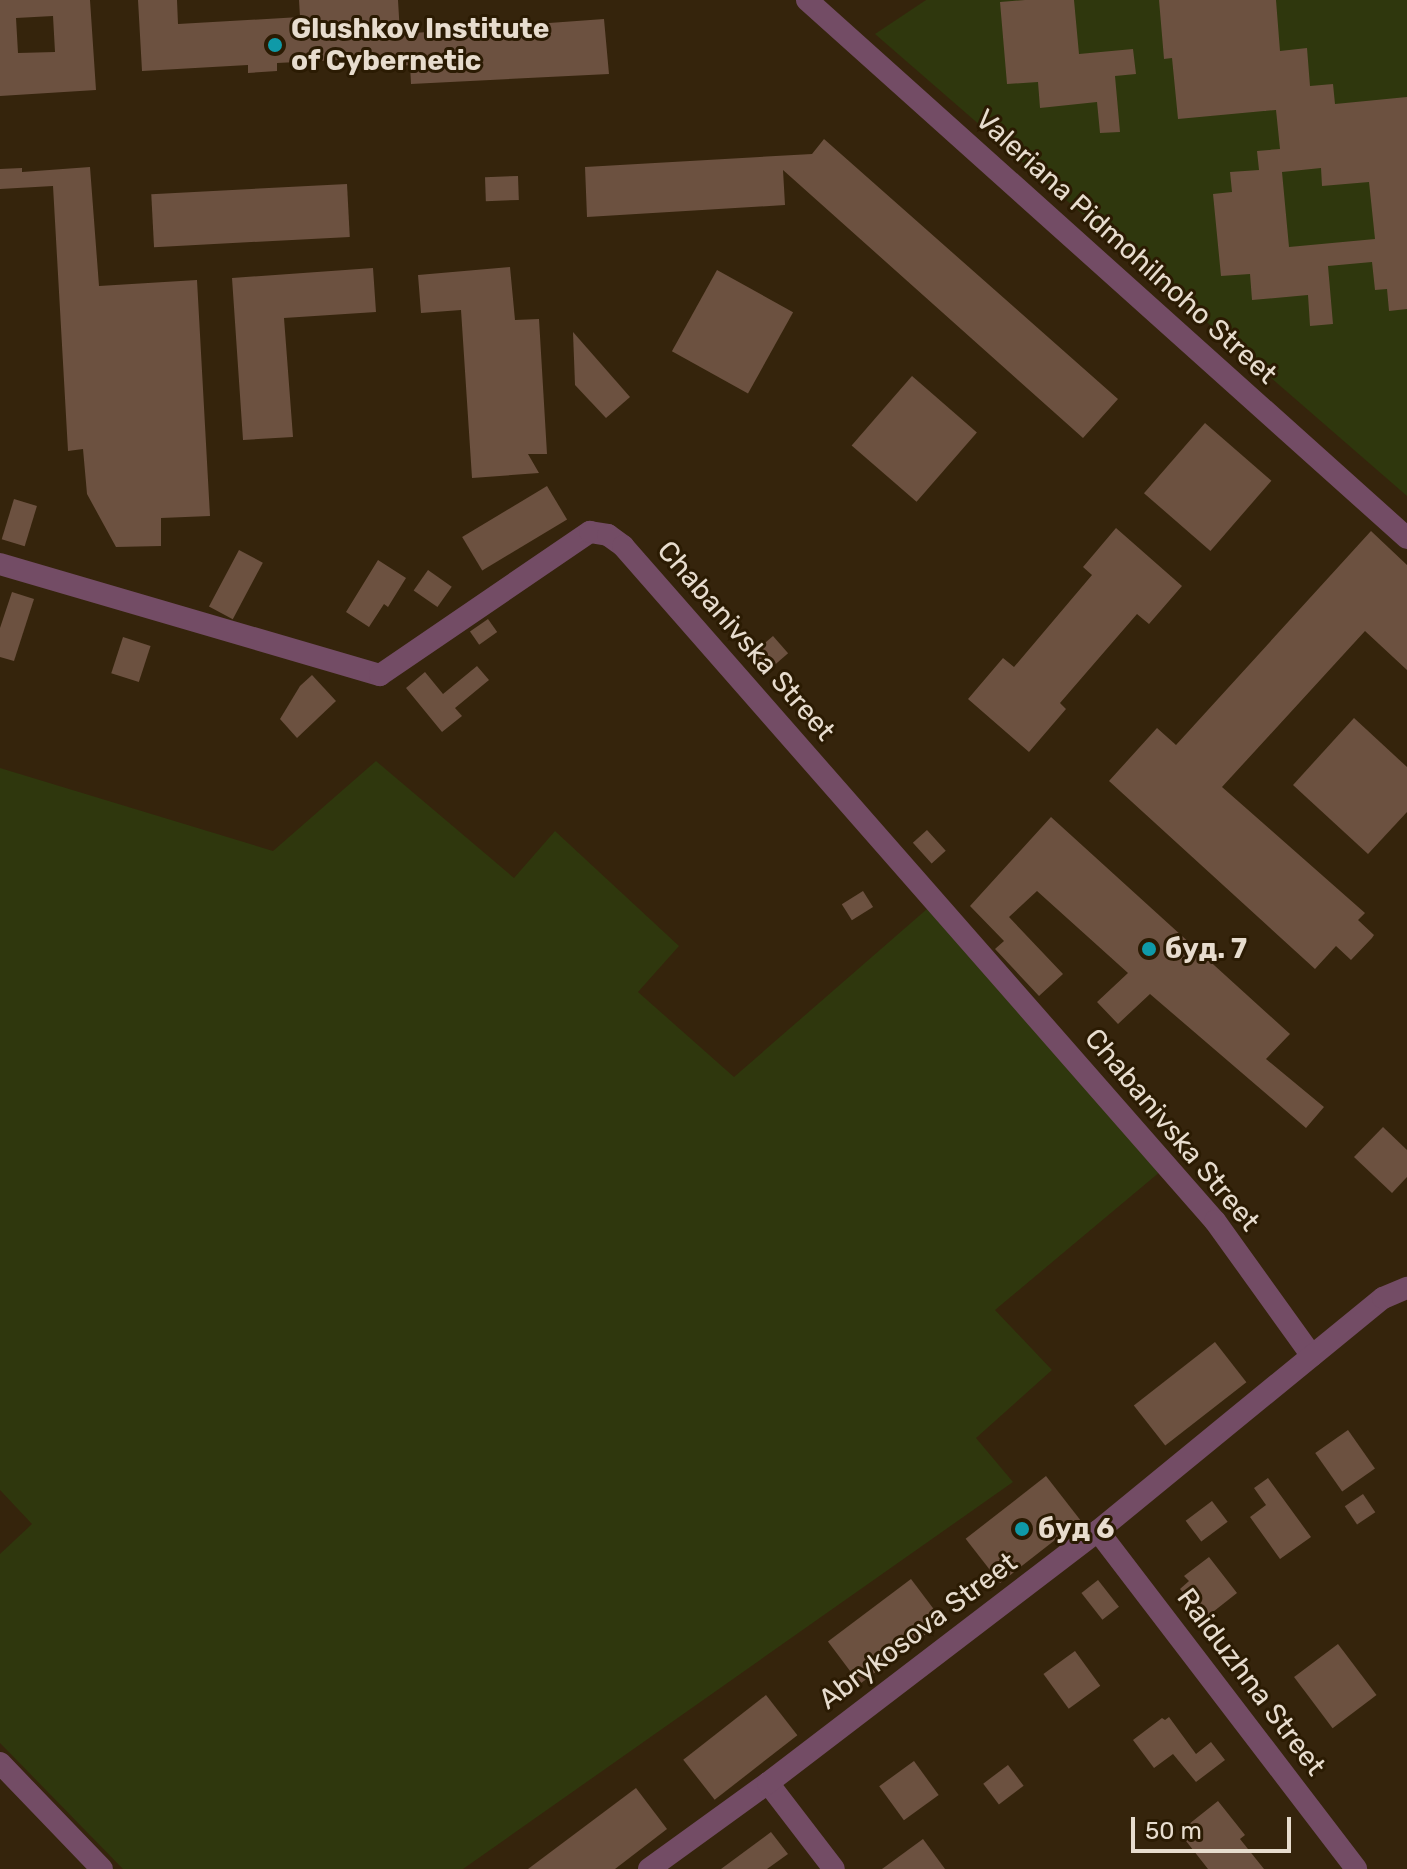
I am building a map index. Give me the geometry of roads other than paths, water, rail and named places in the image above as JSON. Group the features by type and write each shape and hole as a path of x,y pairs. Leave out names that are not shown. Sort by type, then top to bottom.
{"street":[{"name":"Valeriana Pidmohilnoho Street","path":"807,0 1407,538"},
{"name":"Chabanivska Street","path":"0,564 380,675 590,532 608,535 633,557 1215,1221 1312,1356"},
{"name":"Abrykosova Street","path":"649,1869 768,1783 1098,1531 1383,1298 1407,1288"},
{"name":"Raiduzhna Street","path":"1098,1531 1356,1869"},
{"path":"0,1763 102,1869"},
{"path":"768,1783 834,1869"}],"place":[{"name":"Glushkov Institute of Cybernetic","path":"275,45"},
{"name":"буд. 7","path":"1149,949"},
{"name":"буд 6","path":"1022,1529"}]}
